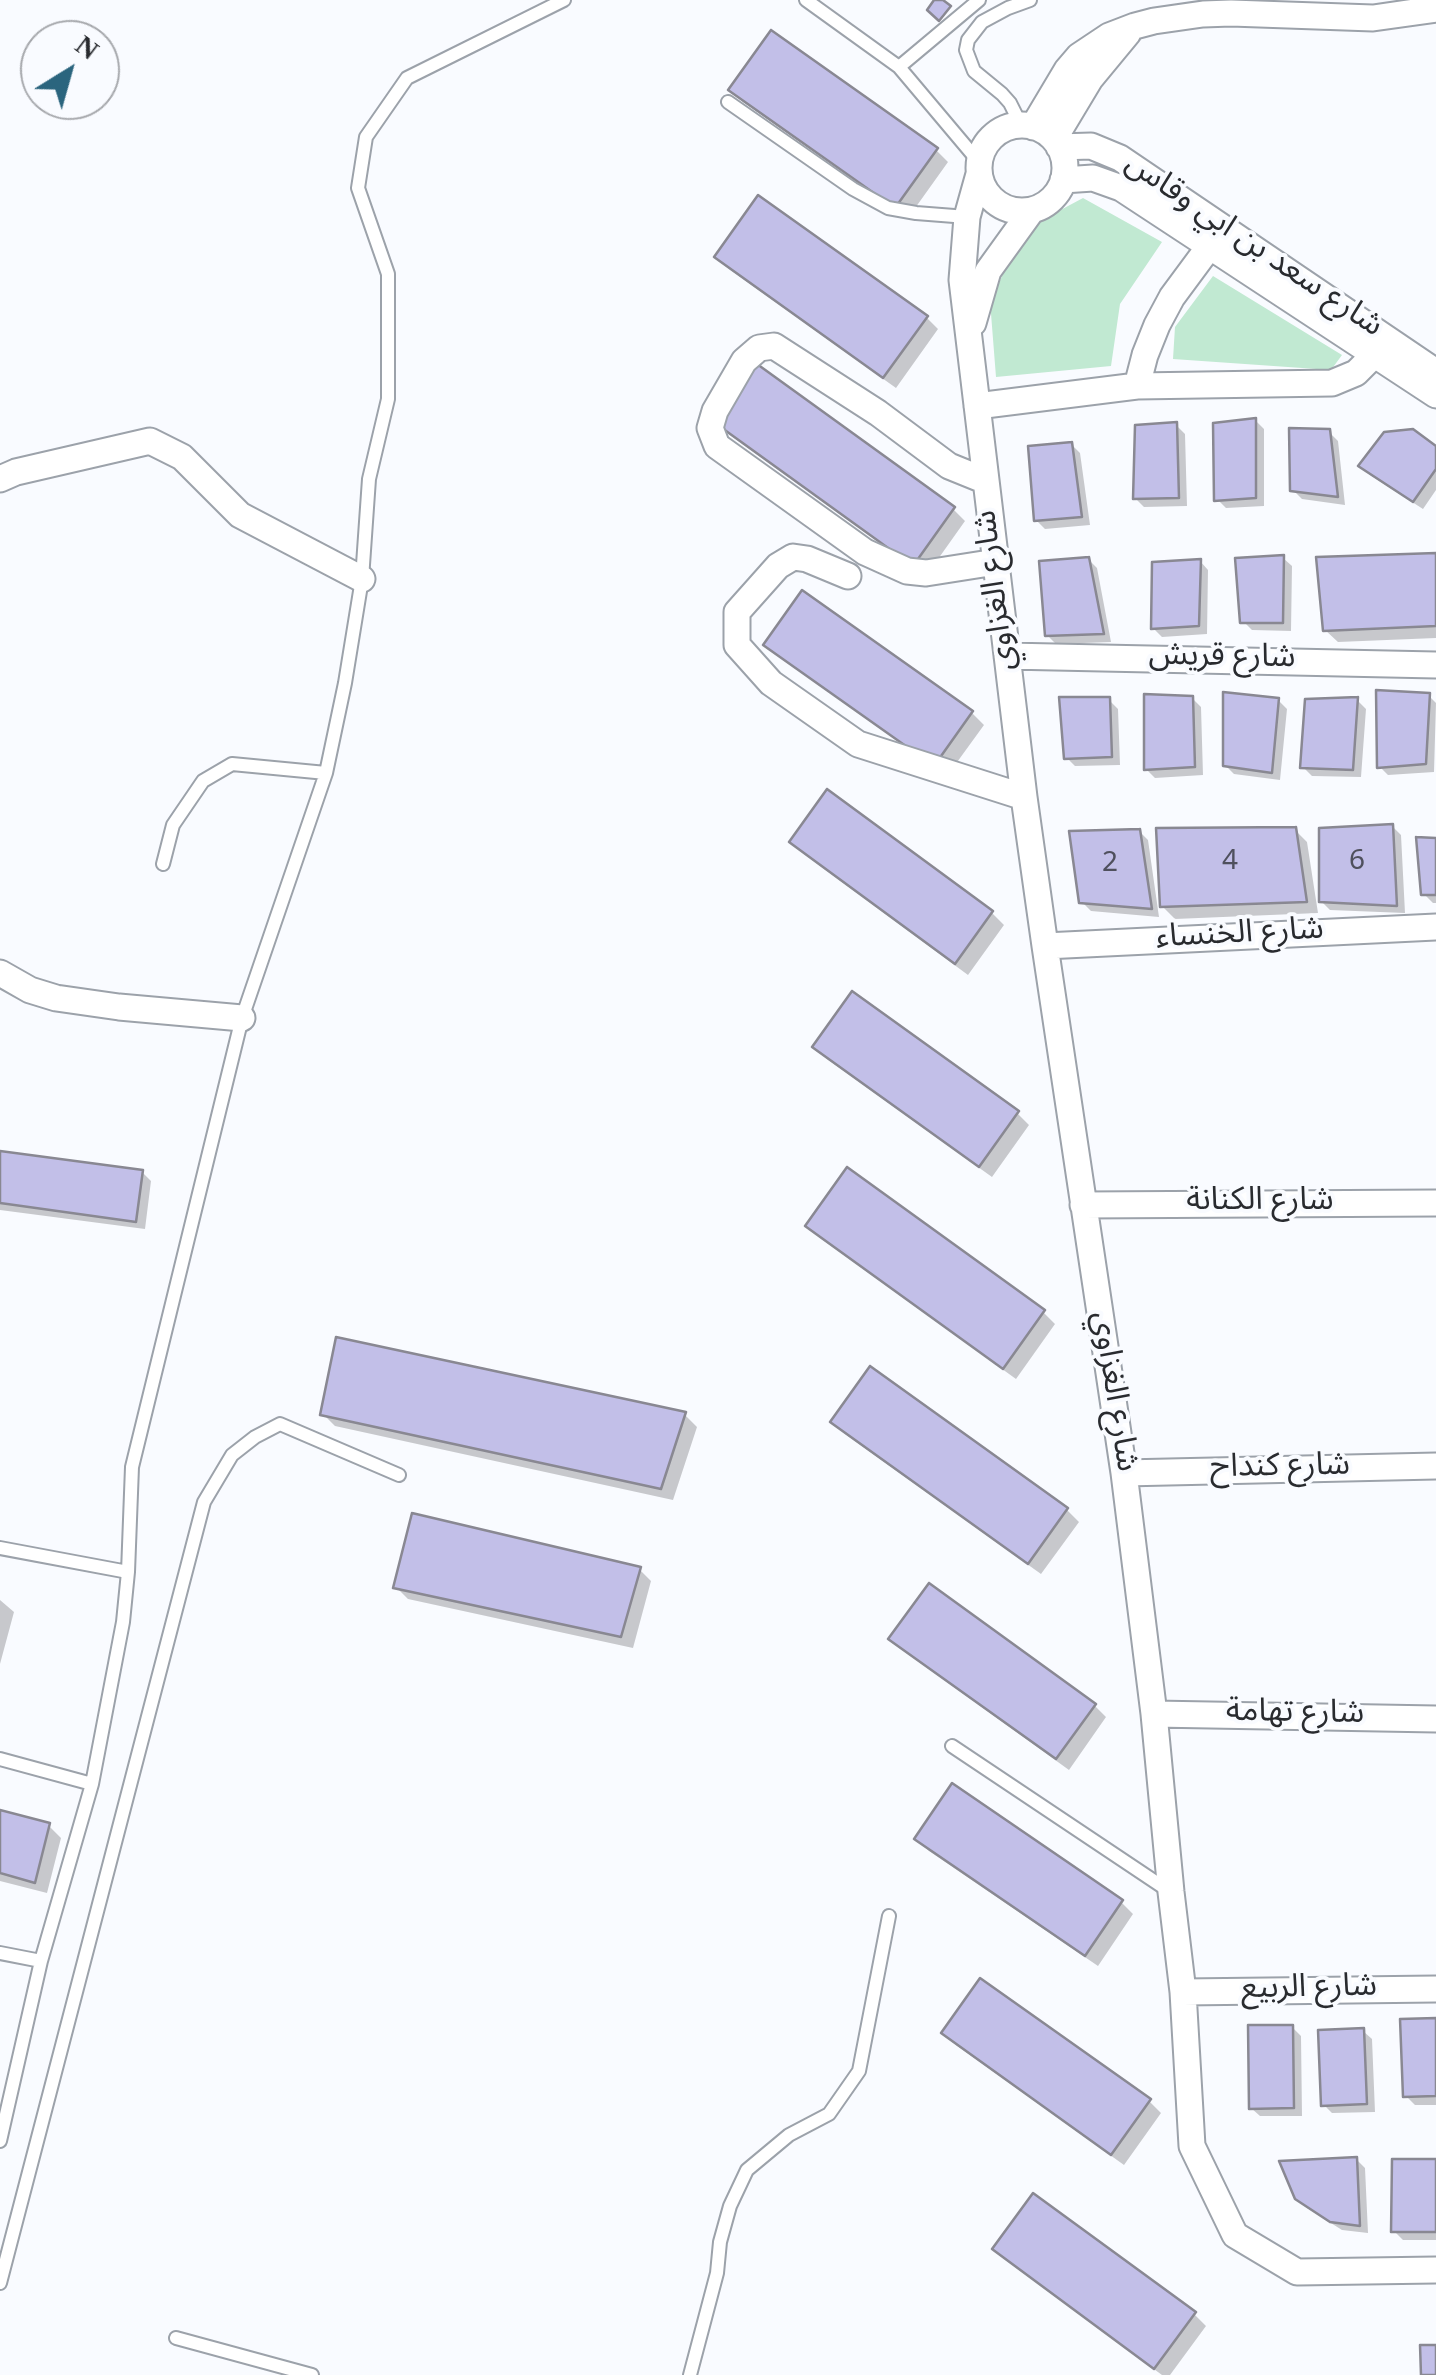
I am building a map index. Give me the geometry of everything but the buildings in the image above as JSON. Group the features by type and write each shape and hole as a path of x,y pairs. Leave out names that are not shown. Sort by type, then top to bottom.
{"street":[{"path":"1042,135 1067,70 1079,56 1109,36 1135,26 1203,14 1373,18 1436,9"},
{"path":"1009,126 1042,135 1064,158 1063,180 1052,199 1032,210 1008,209 998,204 982,185 982,150 1009,126"},
{"name":"شارع سعد بن ابي وقاس","path":"1042,135 1091,146 1120,158 1436,372"},
{"name":"شارع الغزاوي","path":"979,168 967,217 962,280 1024,797 1124,1473 1154,1714 1183,1992 1192,2146 1235,2234 1297,2272 1436,2270"},
{"name":"شارع سعد بن ابي وقاس","path":"1063,180 1093,178 1121,188 1436,395"},
{"name":"شارع الغزاوي","path":"970,332 988,270 1032,210"},
{"path":"1137,386 1164,311 1209,247"},
{"path":"986,480 949,466 878,412 774,346 759,348 744,361 715,411 710,428 717,446 865,552 908,571 996,562"},
{"path":"977,406 1137,386 1332,383 1356,374 1374,355"},
{"path":"0,478 150,442 182,457 240,515 362,579"},
{"path":"848,576 793,557 778,566 737,612 737,645 771,683 858,744 1024,797"},
{"name":"شارع قريش","path":"1008,656 1436,665"},
{"name":"شارع الخنساء","path":"1045,946 1436,927"},
{"path":"0,973 30,990 56,998 242,1018"},
{"name":"شارع الكنانة","path":"1083,1205 1436,1203"},
{"name":"شارع كنداح","path":"1124,1473 1436,1466"},
{"name":"شارع تهامة","path":"1154,1714 1436,1719"},
{"name":"شارع الربيع","path":"1183,1992 1436,1989"}],"lane":[{"path":"0,2141 41,1962 92,1784 123,1622 132,1468 242,1018 326,774 344,682 362,579 369,479 388,399 388,274 358,188 366,137 406,78 564,0"},
{"path":"806,0 899,67 979,168"},
{"path":"899,67 979,0"},
{"path":"1030,0 982,22 968,40 966,50 974,72 1042,135"},
{"path":"728,102 853,189 888,208 967,217"},
{"path":"163,864 173,825 203,781 232,764 326,774"},
{"path":"0,2283 204,1502 232,1455 280,1424 399,1475"},
{"path":"0,1548 128,1572"},
{"path":"952,1746 1170,1892"},
{"path":"0,1759 92,1784"},
{"path":"690,2375 730,2206 747,2170 789,2135 829,2114 859,2071 889,1916"},
{"path":"0,1953 41,1962"},
{"path":"176,2338 312,2375"}],"green space":[{"path":"1083,198 1162,242 1120,304 1111,366 996,377 990,301 1025,229"},
{"path":"1213,276 1342,355 1331,370 1173,359 1175,327"}]}
